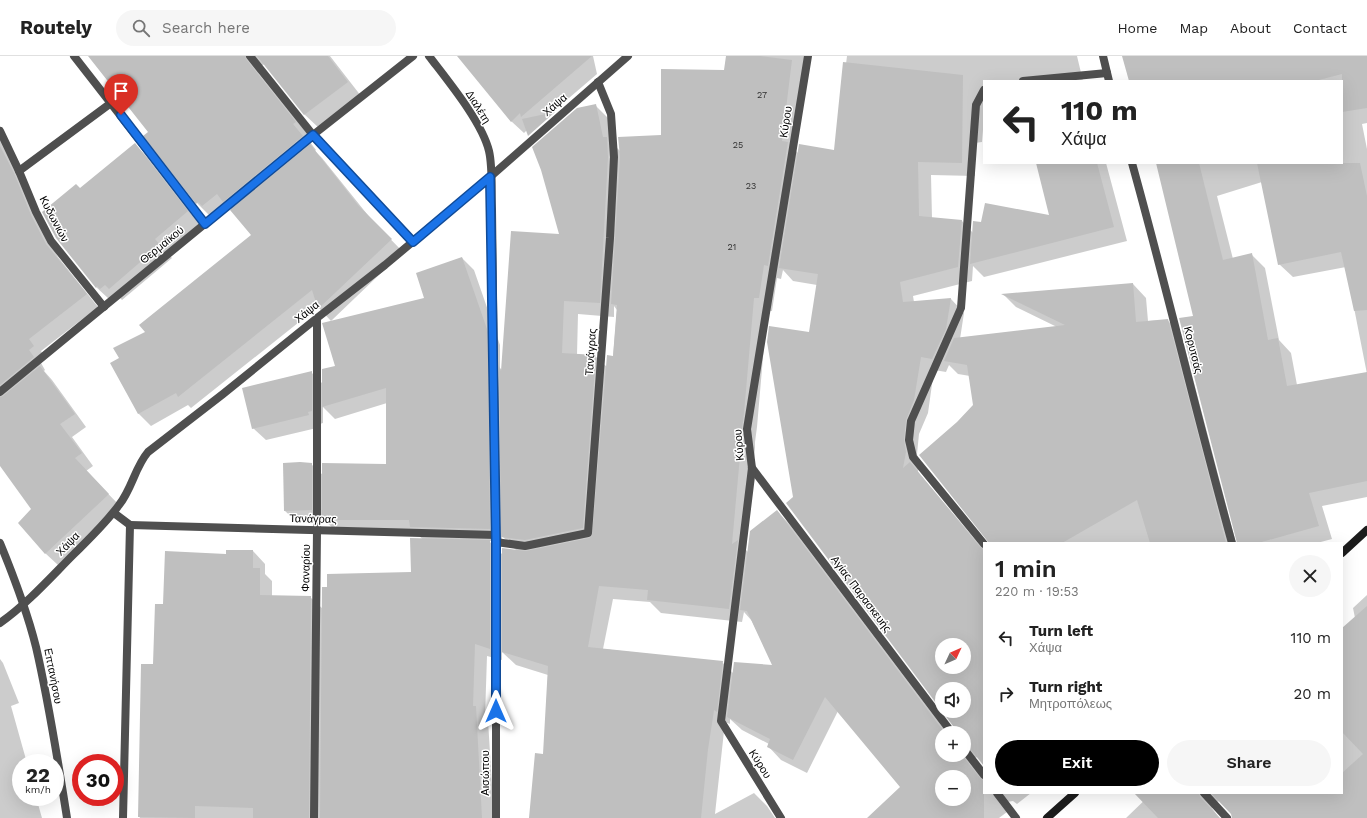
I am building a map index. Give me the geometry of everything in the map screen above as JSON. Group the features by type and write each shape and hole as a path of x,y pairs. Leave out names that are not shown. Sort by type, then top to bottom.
{"main road":[{"path":"1343,552 1367,530"},
{"path":"1047,818 1073,794"}],"street":[{"path":"74,56 205,224"},
{"path":"250,56 313,135 413,242"},
{"name":"Θερμαϊκού","path":"0,392 313,135 413,56"},
{"name":"Διαλέτη","path":"429,56 468,110 483,136 489,152 490,177"},
{"name":"Χάψα","path":"0,623 41,588 114,513 127,494 141,460 148,452 413,242 490,177 628,56"},
{"name":"Κύρου","path":"781,818 721,721 752,468 747,429 808,56"},
{"path":"1044,80 1108,77 1103,56"},
{"name":"Τανάγρας","path":"130,525 317,530 496,539 525,546 588,533 610,238 614,157 611,114 598,82"},
{"path":"983,92 976,105 961,308 911,421 909,440 913,457 983,543"},
{"path":"19,171 111,103"},
{"name":"Κυδωνιών","path":"0,131 50,241 104,307"},
{"name":"Κορυτσάς","path":"1132,164 1163,277 1205,446 1232,542"},
{"name":"Αισώπου","path":"490,177 496,539 496,818"},
{"name":"Φαναρίου","path":"314,818 317,530 317,318"},
{"name":"Αγίας Παρασκευής","path":"752,468 947,726"},
{"path":"114,513 130,525 123,818"},
{"name":"Επτανήσου","path":"0,543 23,604 36,646 56,749 67,818"},
{"path":"971,758 983,774"},
{"path":"999,794 1016,818"},
{"path":"1205,794 1227,818"}],"building":[{"path":"88,56 245,56 296,122 293,124 303,136 223,202 217,194 202,206 198,202 196,204 143,136 148,132"},
{"path":"257,56 328,56 348,82 304,115"},
{"path":"457,56 592,56 521,117 520,113 511,122"},
{"path":"726,56 760,56 792,60 782,141 788,142 768,266 764,265 759,298 754,298 732,544 738,540 729,609 647,600 648,590 599,586 588,647 723,661 717,712 714,710 708,749 701,818 529,818 535,753 543,754 548,666 502,652 502,548 526,551 589,538 592,536 607,355 613,356 617,305 611,304 620,157 618,137 661,135 661,69 724,70"},
{"path":"1122,56 1367,56 1367,108 1343,112 1342,74 1319,80 1129,80"},
{"path":"843,62 963,75 962,163 918,162 919,216 962,220 958,267 900,282 903,302 951,298 946,329 932,359 921,357 914,400 906,420 904,440 906,452 903,468 910,462 980,547 983,548 983,765 971,750 971,726 953,726 947,718 971,718 971,682 935,682 935,702 786,503 793,497 767,342 769,326 809,332 818,274 779,268 799,144 834,150"},
{"path":"596,104 603,137 607,137 608,157 600,303 564,301 562,353 596,355 583,528 525,540 501,537 499,366 501,371 511,231 559,234 541,170 532,147 577,108"},
{"path":"555,112 528,136 522,119"},
{"path":"135,143 188,211 155,239 160,245 109,289 105,285 100,289 97,286 96,288 56,238 42,212 76,184 80,188"},
{"path":"310,144 358,205 392,239 318,309 312,290 178,397 176,393 138,414 110,363 119,358 113,348 145,332 139,325 251,235 230,210"},
{"path":"0,146 14,173 31,215 46,244 87,294 29,339 34,346 29,350 34,357 0,385"},
{"path":"1360,163 1367,196 1367,310 1354,311 1341,252 1278,265 1257,164"},
{"path":"1036,164 1097,164 1114,227 970,264 973,221 981,222 985,203 1049,215"},
{"path":"1156,164 1199,164 1223,260 1252,253 1268,340 1278,338 1287,386 1367,372 1367,481 1309,493 1319,526 1262,542 1237,542 1179,318 1193,316"},
{"path":"462,257 488,332 490,529 410,527 409,520 322,520 322,463 386,464 386,388 322,407 322,369 335,366 322,323 424,298 416,273"},
{"path":"1133,283 1136,322 1168,319 1226,542 1150,542 1137,500 1064,542 988,542 919,455 957,422 973,405 967,365 944,361 954,338 1065,325 1001,294"},
{"path":"40,366 75,414 60,424 82,453 75,458 109,494 45,554 18,523 31,509 0,466 0,397"},
{"path":"312,371 312,411 308,412 309,415 252,429 242,388"},
{"path":"283,463 312,463 312,510 284,511"},
{"path":"777,510 940,726 935,726 935,762 967,762 980,778 983,780 984,818 867,818 900,787 825,697 793,760 767,747 770,739 727,717 734,662 772,665 747,611 740,610 750,531"},
{"path":"410,538 490,540 490,649 475,644 473,706 476,706 482,818 320,818 322,587 327,587 327,574 411,572"},
{"path":"226,550 253,550 253,568 260,568 260,595 311,596 309,818 253,818 253,808 195,806 195,818 138,817 141,664 153,664 155,604 163,604 165,551 226,554"},
{"path":"1367,606 1367,818 1232,818 1231,814 1212,794 1343,794 1343,772 1363,754 1343,733 1343,627"},
{"path":"1135,794 1199,794 1200,797 1220,818 1158,818"}],"route":[{"path":"121,115 205,224 313,135 413,242 490,177 496,542 496,711"}]}
